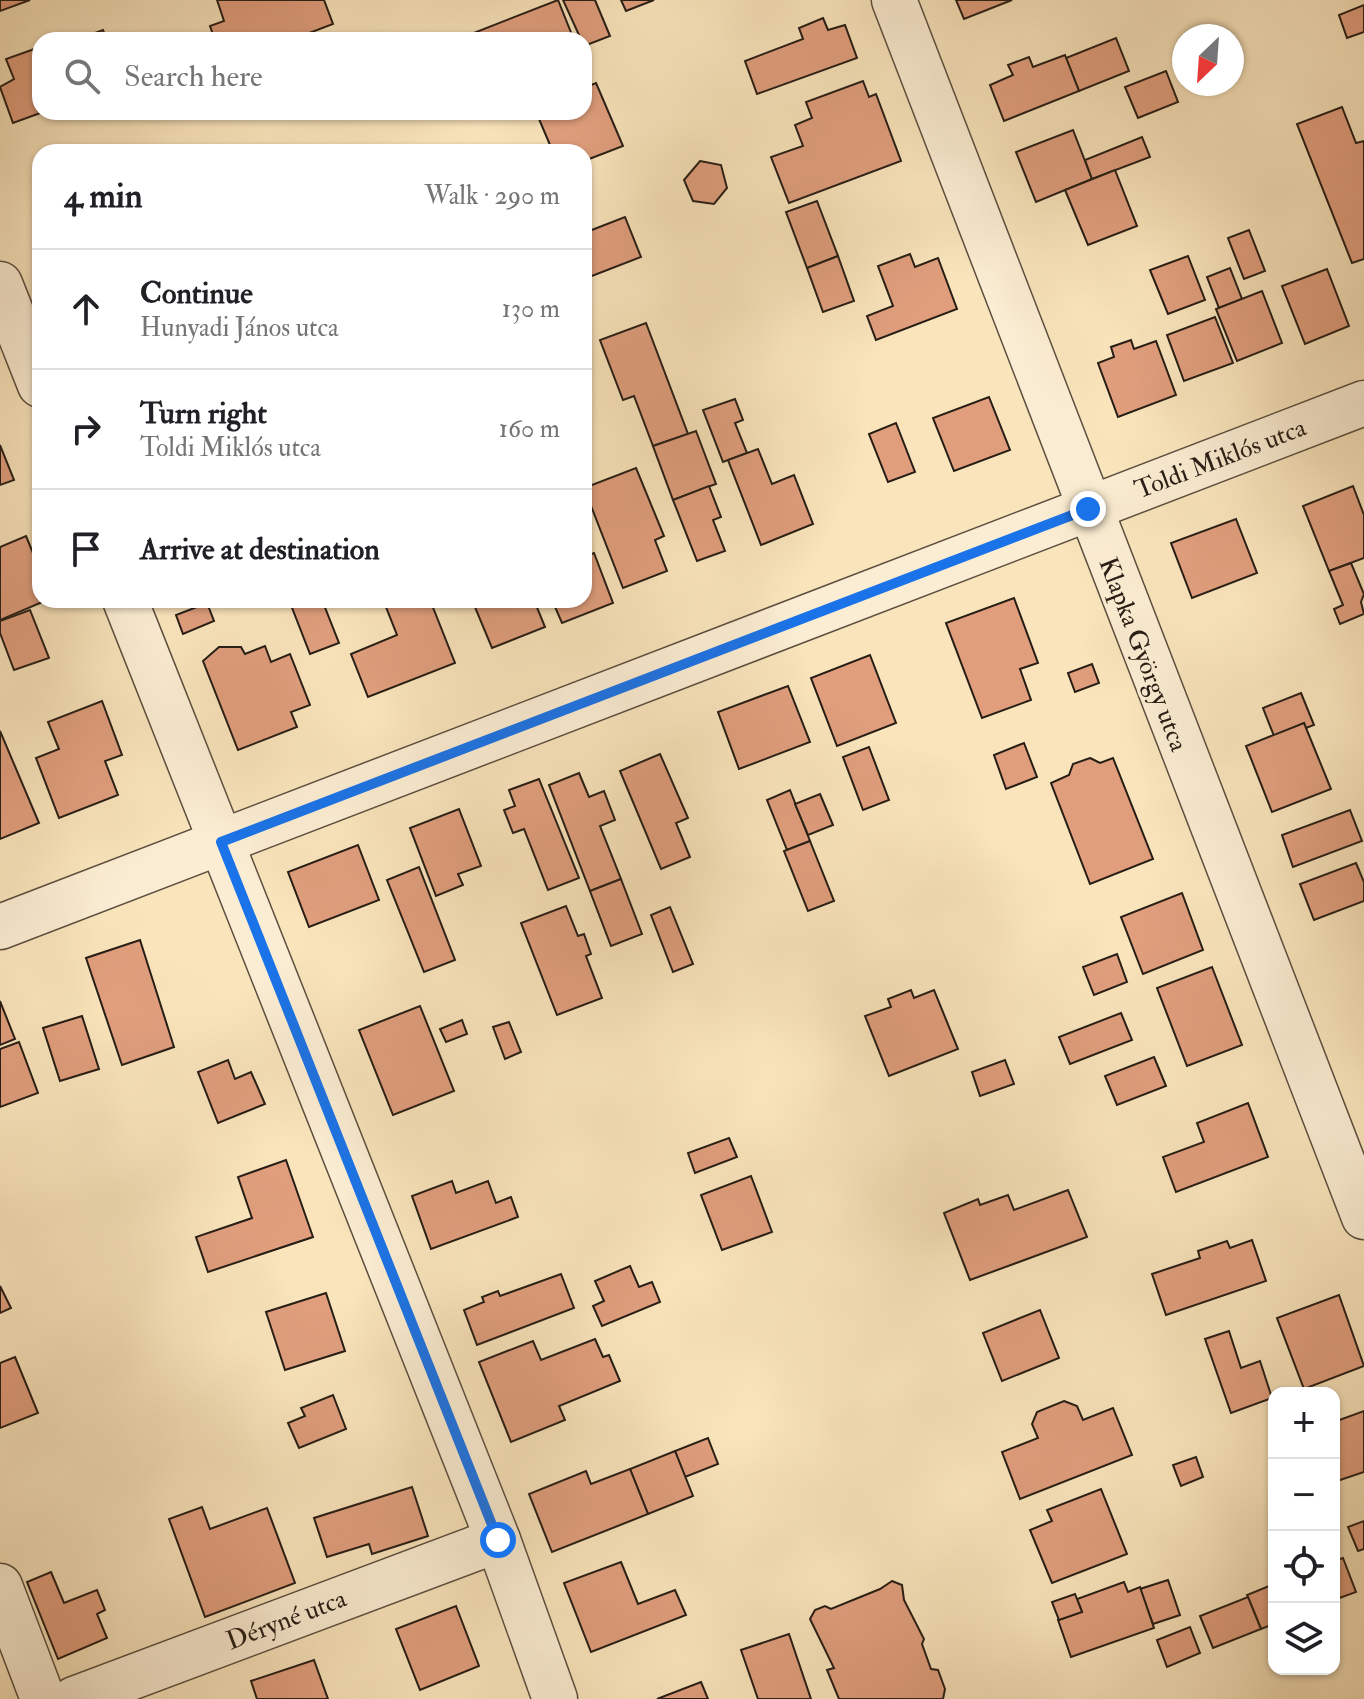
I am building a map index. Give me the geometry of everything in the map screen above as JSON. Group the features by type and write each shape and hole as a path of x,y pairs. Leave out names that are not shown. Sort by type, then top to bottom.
{"street":[{"name":"Klapka György utca","path":"894,0 1088,509 1364,1217"},
{"path":"0,284 32,365"},
{"name":"Toldi Miklós utca","path":"0,927 1364,403"},
{"path":"128,608 498,1540 555,1699"},
{"name":"Déryné utca","path":"74,1699 498,1540"},
{"path":"0,1586 43,1699"}],"building":[{"path":"0,0 30,0 0,11"},
{"path":"217,0 324,0 333,24 312,32 212,32 210,26 224,21"},
{"path":"558,0 571,32 476,32"},
{"path":"563,0 595,0 610,36 592,43 592,32 578,32"},
{"path":"621,0 654,0 626,11"},
{"path":"956,0 1012,0 964,19"},
{"path":"1364,5 1364,32 1347,38 1339,15"},
{"path":"823,18 828,30 845,25 857,58 757,94 745,61 803,39 799,28"},
{"path":"1116,38 1129,71 1079,91 1066,58"},
{"path":"32,50 32,116 13,123 0,87 14,79 6,59"},
{"path":"1065,55 1079,91 1004,121 990,85 1013,75 1008,65 1029,57 1033,67"},
{"path":"1166,71 1172,96 1176,96 1178,102 1138,118 1125,87"},
{"path":"863,81 869,97 876,94 901,161 789,203 771,157 803,146 795,125 812,118 806,102"},
{"path":"596,83 623,146 592,158 592,144 550,144 539,120 592,120 592,85"},
{"path":"1342,107 1356,143 1364,141 1364,259 1352,263 1297,124"},
{"path":"1073,130 1092,179 1036,202 1016,152"},
{"path":"1142,137 1150,157 1092,179 1085,160"},
{"path":"700,161 721,165 727,188 714,204 693,201 684,180"},
{"path":"1115,170 1137,226 1088,245 1065,190"},
{"path":"817,201 838,256 807,268 786,212"},
{"path":"625,217 641,257 592,276 592,230"},
{"path":"1249,230 1265,271 1244,279 1228,238"},
{"path":"910,254 915,267 938,258 957,309 876,340 867,316 893,306 878,266"},
{"path":"838,256 854,301 823,312 807,268"},
{"path":"1188,256 1205,300 1168,314 1150,270"},
{"path":"1230,268 1242,299 1219,308 1207,277"},
{"path":"1327,269 1349,326 1305,344 1282,286"},
{"path":"1262,291 1282,343 1237,361 1216,309"},
{"path":"1215,317 1233,363 1184,381 1167,335"},
{"path":"646,323 688,434 653,446 634,396 623,400 600,340"},
{"path":"1131,340 1134,349 1156,341 1176,395 1118,417 1098,363 1114,357 1111,347"},
{"path":"989,397 1010,450 954,471 933,418"},
{"path":"735,399 743,420 735,423 747,453 723,462 703,410"},
{"path":"896,423 915,472 888,482 869,434"},
{"path":"696,431 716,484 673,500 653,446"},
{"path":"0,445 14,480 0,485"},
{"path":"758,449 772,484 794,475 813,524 761,545 728,460"},
{"path":"636,468 664,536 655,540 667,571 623,588 592,509 592,485"},
{"path":"709,486 721,517 713,520 725,551 697,561 673,500"},
{"path":"1353,486 1364,515 1364,558 1329,571 1303,506"},
{"path":"1236,519 1257,573 1192,598 1171,543"},
{"path":"26,536 32,551 32,606 0,620 0,547"},
{"path":"592,554 613,603 562,623 555,608 592,608"},
{"path":"1351,563 1364,594 1361,602 1364,614 1340,624 1334,609 1343,605 1329,571"},
{"path":"1014,598 1038,663 1020,669 1031,700 982,718 946,623"},
{"path":"194,608 209,608 214,621 183,634 176,615"},
{"path":"292,608 325,608 339,643 310,654"},
{"path":"386,608 433,608 455,663 368,697 351,654 397,635"},
{"path":"475,608 537,608 545,627 492,648"},
{"path":"30,610 49,658 14,670 0,633 0,621"},
{"path":"265,646 271,662 290,654 310,705 291,712 297,727 238,750 203,661 219,647 241,647 245,654"},
{"path":"870,655 896,723 837,746 811,678"},
{"path":"1092,664 1099,683 1075,692 1068,673"},
{"path":"788,686 810,742 739,769 718,712"},
{"path":"1301,693 1314,725 1306,728 1304,723 1274,736 1263,708"},
{"path":"102,701 122,755 105,761 118,795 59,818 36,758 59,749 48,722"},
{"path":"1304,723 1331,789 1272,812 1246,746"},
{"path":"0,731 39,823 0,839"},
{"path":"1024,743 1037,777 1006,789 994,755"},
{"path":"869,747 889,800 863,810 843,757"},
{"path":"660,754 688,818 676,823 690,857 661,869 620,771"},
{"path":"1090,758 1100,763 1113,758 1153,859 1090,884 1051,783 1069,775 1073,764"},
{"path":"579,773 589,797 604,791 615,820 600,826 621,879 590,891 549,785"},
{"path":"539,779 579,878 548,890 524,829 513,833 504,810 515,806 509,790"},
{"path":"790,790 810,841 787,850 767,800"},
{"path":"820,794 833,825 808,835 795,804"},
{"path":"459,809 481,866 458,874 463,885 436,896 410,828"},
{"path":"1350,810 1362,841 1293,867 1282,835"},
{"path":"810,841 834,901 808,911 784,851"},
{"path":"358,845 379,900 309,927 288,872"},
{"path":"1356,863 1364,882 1364,901 1314,920 1300,884"},
{"path":"419,867 455,960 424,972 387,880"},
{"path":"621,879 642,934 611,946 590,891"},
{"path":"1182,893 1203,950 1143,974 1121,917"},
{"path":"566,906 578,936 584,934 591,954 586,956 602,998 557,1015 521,923"},
{"path":"670,907 693,964 673,972 651,915"},
{"path":"140,940 174,1047 122,1065 86,958"},
{"path":"1117,954 1127,982 1094,995 1083,967"},
{"path":"1212,967 1242,1045 1187,1066 1157,988"},
{"path":"911,990 914,998 934,990 958,1049 889,1076 865,1016 891,1007 888,999"},
{"path":"0,1001 15,1039 0,1045"},
{"path":"420,1006 454,1091 393,1115 359,1030"},
{"path":"1121,1013 1132,1040 1070,1064 1059,1037"},
{"path":"82,1016 99,1069 60,1081 43,1028"},
{"path":"462,1020 467,1034 446,1042 440,1029"},
{"path":"509,1022 521,1052 505,1059 493,1027"},
{"path":"19,1042 38,1093 0,1107 0,1049"},
{"path":"1154,1057 1166,1086 1117,1105 1105,1076"},
{"path":"228,1060 235,1079 251,1072 265,1104 218,1123 198,1072"},
{"path":"1005,1060 1014,1084 980,1096 972,1072"},
{"path":"1248,1103 1268,1157 1176,1192 1163,1157 1204,1142 1197,1123"},
{"path":"729,1138 737,1157 695,1173 688,1153"},
{"path":"286,1160 313,1237 208,1272 196,1237 252,1218 238,1177"},
{"path":"751,1176 772,1232 722,1250 701,1195"},
{"path":"452,1181 456,1193 488,1181 496,1203 511,1197 518,1217 431,1249 412,1196"},
{"path":"1068,1190 1087,1237 970,1280 944,1213 978,1199 980,1205 1008,1195 1014,1210"},
{"path":"1252,1240 1266,1281 1166,1315 1152,1274 1200,1258 1198,1251 1227,1241 1230,1248"},
{"path":"630,1266 639,1287 652,1282 660,1302 602,1326 593,1306 604,1301 595,1281"},
{"path":"561,1274 574,1308 477,1345 464,1310 484,1302 482,1297 498,1291 500,1296"},
{"path":"0,1286 11,1308 0,1313"},
{"path":"326,1293 345,1351 285,1370 266,1312"},
{"path":"1339,1295 1364,1366 1303,1387 1277,1318"},
{"path":"1040,1310 1059,1358 1002,1381 983,1333"},
{"path":"1229,1331 1241,1368 1260,1361 1268,1387 1268,1399 1231,1413 1205,1339"},
{"path":"595,1339 603,1357 609,1355 620,1381 559,1406 565,1420 511,1442 479,1362 533,1341 541,1360"},
{"path":"15,1357 38,1413 0,1428 0,1363"},
{"path":"333,1395 346,1429 299,1448 288,1423 305,1416 301,1408"},
{"path":"1064,1401 1077,1406 1083,1420 1113,1408 1132,1455 1020,1499 1002,1452 1038,1438 1032,1424 1037,1412"},
{"path":"1364,1411 1364,1472 1340,1480 1340,1459 1340,1420"},
{"path":"708,1438 718,1464 685,1477 675,1451"},
{"path":"675,1451 693,1496 648,1514 630,1469"},
{"path":"1196,1457 1203,1477 1181,1486 1173,1465"},
{"path":"630,1469 648,1514 552,1552 529,1494 586,1471 591,1484"},
{"path":"412,1487 428,1536 372,1554 369,1544 327,1557 314,1518"},
{"path":"1101,1489 1127,1554 1052,1583 1030,1530 1052,1521 1047,1510"},
{"path":"202,1507 210,1529 267,1508 295,1583 205,1617 169,1519"},
{"path":"1364,1521 1364,1549 1358,1551 1348,1527"},
{"path":"1343,1558 1356,1592 1340,1598 1340,1559"},
{"path":"621,1562 638,1604 675,1590 686,1615 591,1652 564,1583"},
{"path":"51,1572 64,1603 97,1590 105,1610 97,1614 107,1638 58,1659 27,1582"},
{"path":"1168,1580 1180,1615 1153,1624 1140,1589"},
{"path":"892,1581 902,1585 904,1600 924,1639 922,1644 931,1669 938,1670 945,1689 943,1699 839,1699 827,1670 834,1668 810,1619 815,1610 825,1606 831,1609"},
{"path":"1124,1582 1128,1592 1140,1587 1154,1628 1071,1657 1058,1620 1082,1612 1077,1599"},
{"path":"1268,1586 1268,1626 1261,1629 1247,1595"},
{"path":"1075,1594 1082,1612 1059,1620 1052,1602"},
{"path":"1248,1597 1261,1629 1213,1648 1200,1616"},
{"path":"456,1606 479,1666 420,1690 396,1629"},
{"path":"1190,1627 1200,1653 1167,1667 1157,1640"},
{"path":"789,1634 811,1699 758,1699 741,1650"},
{"path":"314,1660 328,1699 257,1699 251,1681"},
{"path":"701,1682 708,1699 657,1699"}],"route":[{"path":"498,1540 221,842 1088,509"}]}
